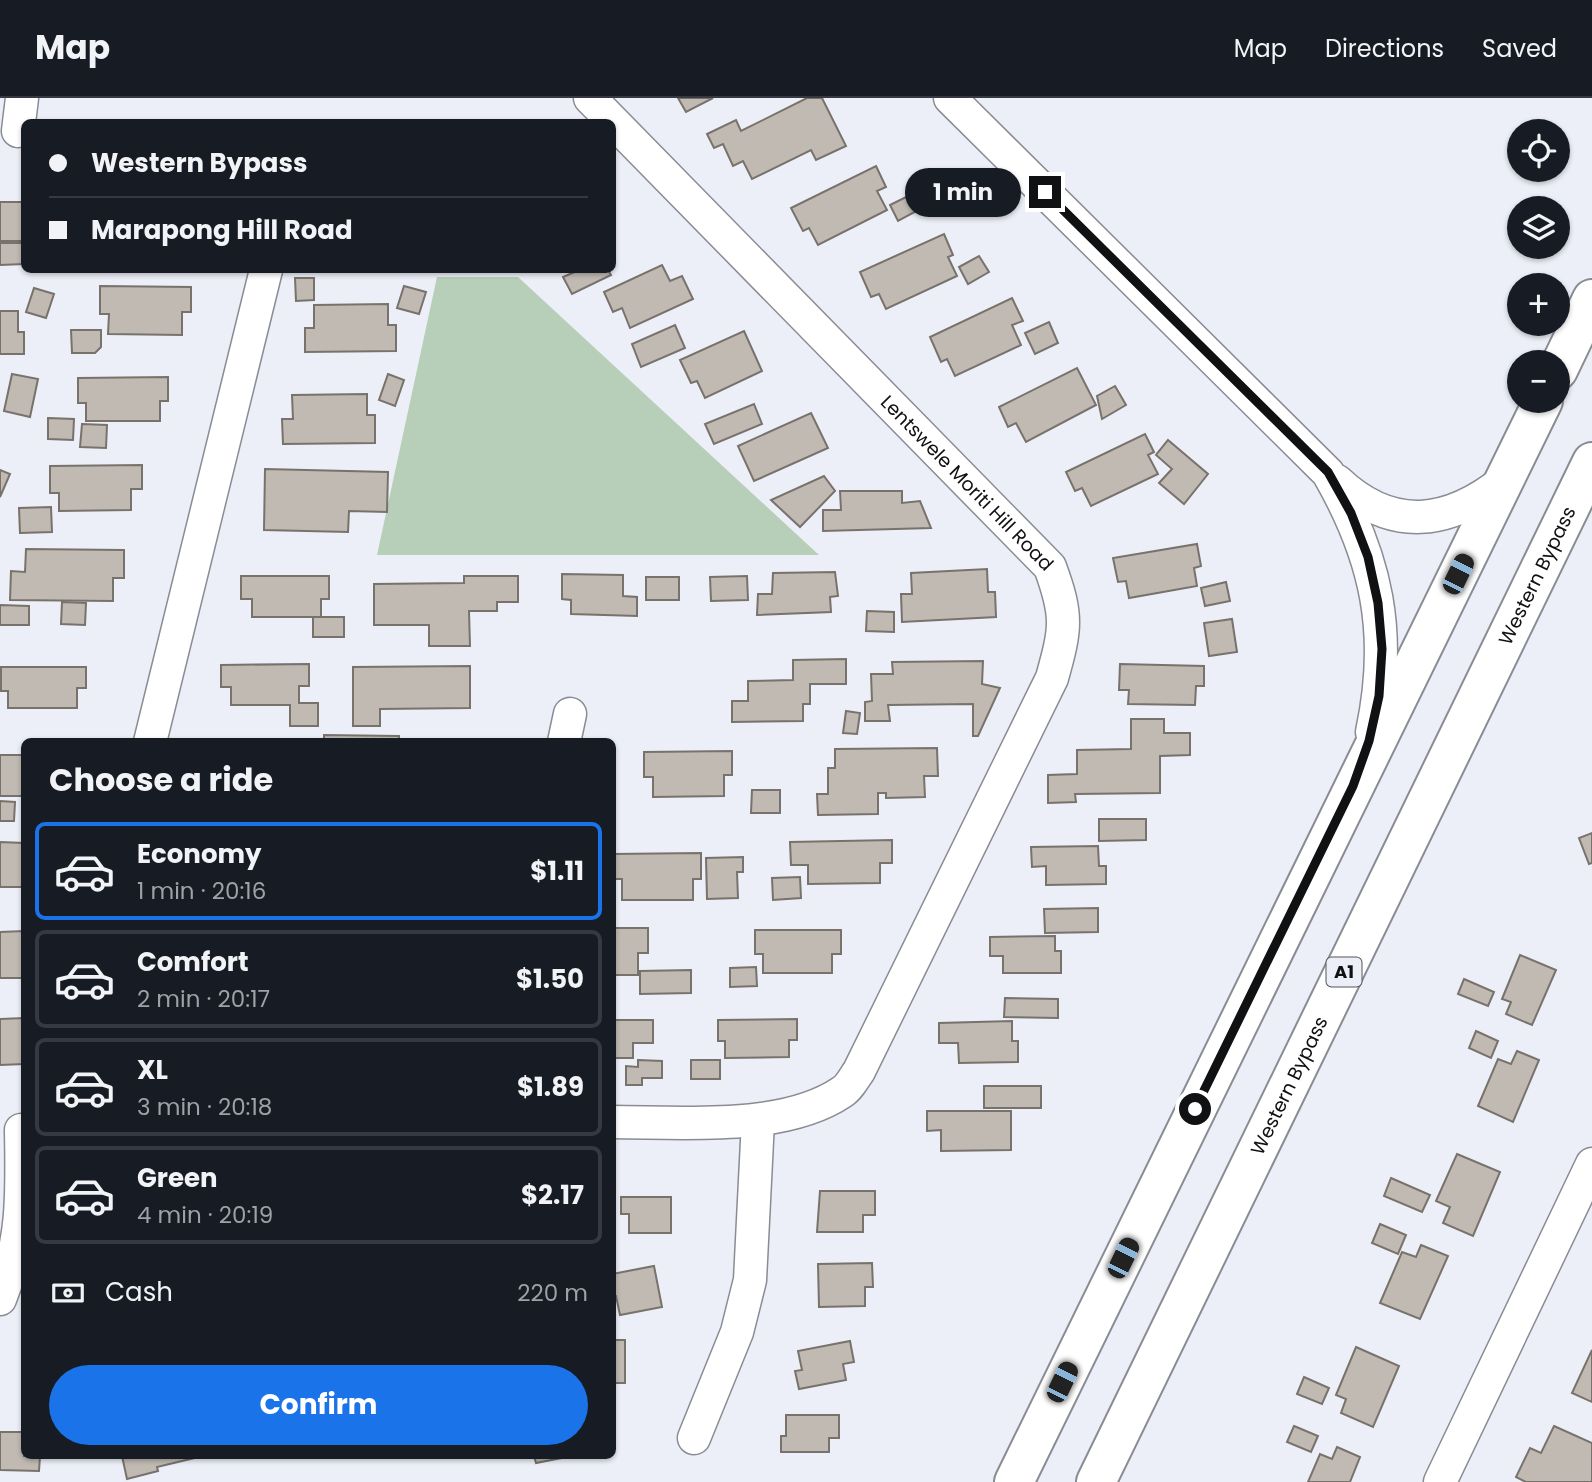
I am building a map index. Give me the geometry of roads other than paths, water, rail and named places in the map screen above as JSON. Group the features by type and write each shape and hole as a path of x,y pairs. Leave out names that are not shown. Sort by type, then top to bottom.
{"highway":[{"path":"1568,350 1592,299"},
{"path":"1014,1482 1537,413"},
{"name":"Western Bypass","path":"1096,1482 1592,462"}],"street":[{"path":"14,131 22,98"},
{"name":"Lentswele Moriti Hill Road","path":"590,98 608,119"},
{"path":"950,98 1353,495 1382,511 1415,517 1448,513 1479,500 1505,480"},
{"name":"Lentswele Moriti Hill Road","path":"616,1122 758,1121 818,1104 844,1091 859,1071 1052,678 1065,632 1060,596 1050,566 617,130"},
{"path":"151,738 265,273"},
{"path":"1328,472 1351,513 1368,557 1378,603 1381,638 1379,696 1369,741 1353,786"},
{"path":"694,1438 737,1332 750,1280 758,1121"},
{"path":"15,1130 21,1205"},
{"path":"1440,1482 1592,1164"},
{"path":"0,1299 13,1265 21,1222"}]}
